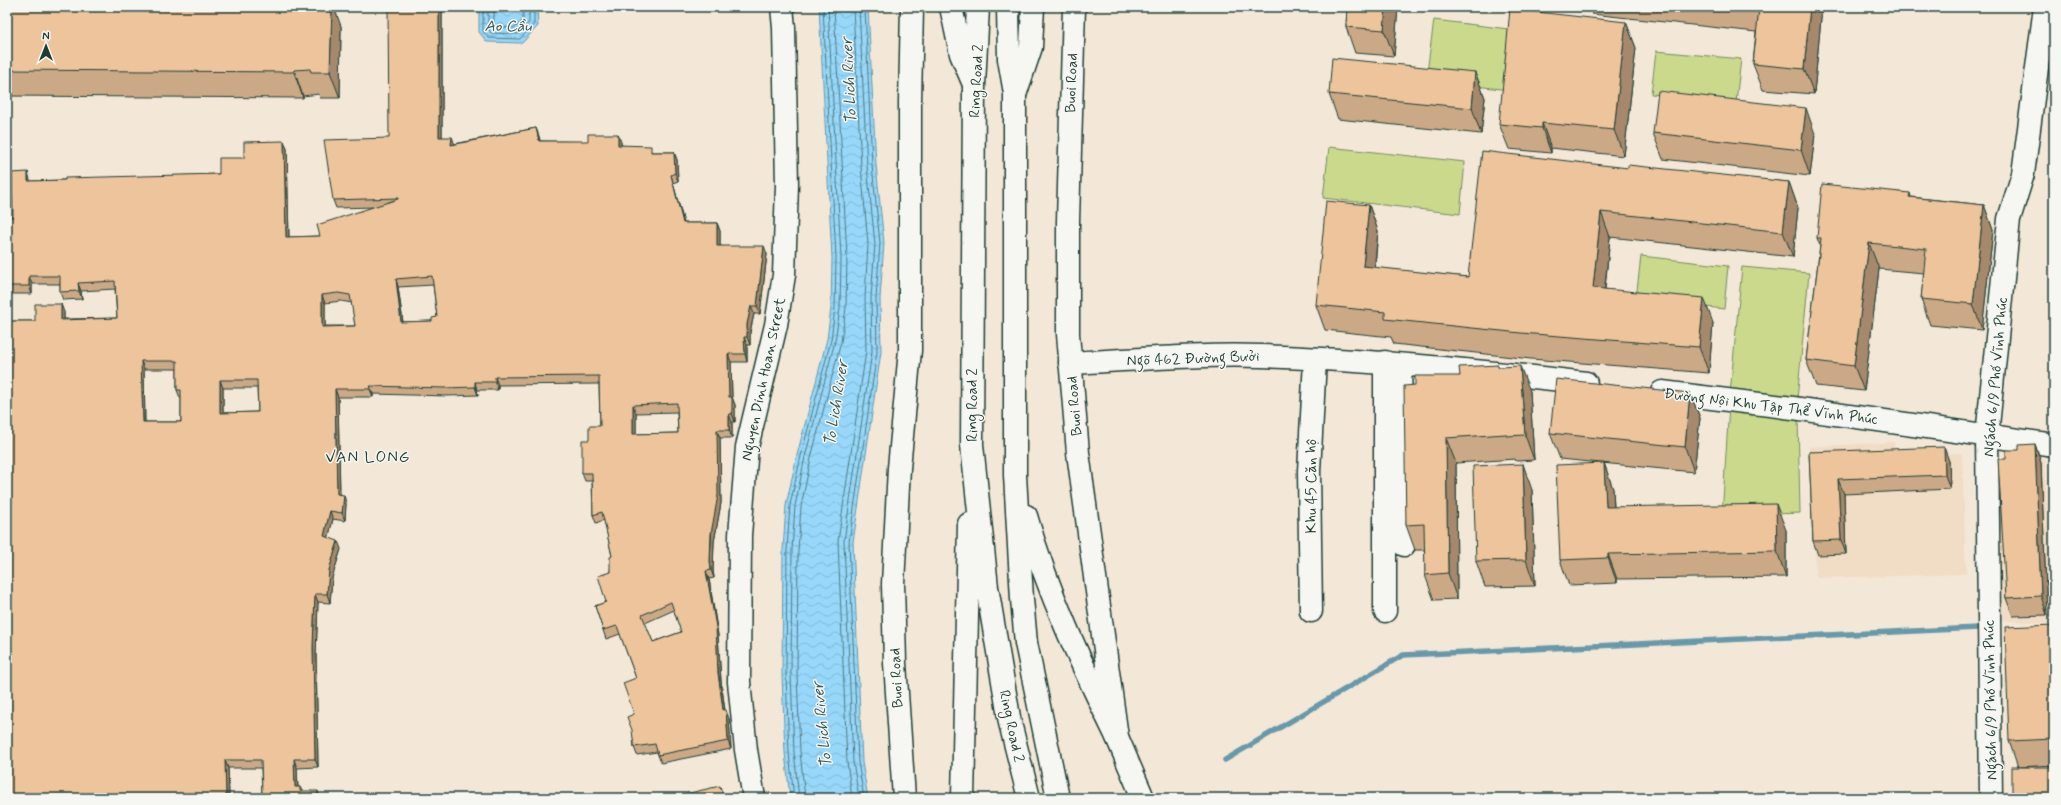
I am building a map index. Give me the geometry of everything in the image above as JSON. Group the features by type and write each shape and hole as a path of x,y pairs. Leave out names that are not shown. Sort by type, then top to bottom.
{"main road":[{"name":"Nguyen Dinh Hoan Street","path":"754,798 746,750 739,682 740,535 747,447 776,325 784,275 787,185 784,28 782,7"},
{"name":"Buoi Road","path":"904,798 895,662 892,584 899,468 910,350 910,102 912,7"},
{"path":"951,7 961,54 974,85"},
{"name":"Ring Road 2","path":"978,7 974,85 972,445 987,587 1010,722 1029,798"},
{"name":"Ring Road 2","path":"1008,7 1009,59 1015,93 1015,474 1022,598 1026,644 1058,798"},
{"path":"1015,93 1032,47 1033,7"},
{"name":"Buoi Road","path":"1074,7 1068,221 1068,334 1070,363 1078,453 1089,547 1117,737 1143,798"},
{"name":"Ngách 6/9 Phố Vĩnh Phúc","path":"1991,798 1987,436 2009,219 2023,174 2045,7"},
{"name":"Ngõ 462 Đường Bưởi","path":"1070,363 1220,356 1260,356 1315,360"},
{"path":"1315,360 1392,362 1604,385"},
{"name":"Khu 45 Căn hộ","path":"1311,612 1309,471 1315,360"},
{"path":"1392,362 1404,545"},
{"path":"1385,612 1392,362"},
{"name":"Đường Nội Khu Tập Thể Vĩnh Phúc","path":"1642,390 1793,408 2054,445"},
{"path":"963,798 967,682 967,583 972,445"},
{"path":"1015,474 1034,544 1050,591 1072,644 1117,737"}],"shaded area":[{"path":"1894,442 1894,455 1962,453 1966,574 1816,578 1809,447"},
{"path":"2045,459 2053,624 1997,620 1996,471 2004,461"}],"green space":[{"path":"1434,20 1517,30 1509,90 1426,80"},
{"path":"1656,51 1741,59 1736,102 1651,94"},
{"path":"1329,147 1465,162 1460,214 1323,198"},
{"path":"1641,256 1728,266 1724,309 1636,299"},
{"path":"1742,267 1809,273 1797,400 1730,394"},
{"path":"1729,406 1798,415 1800,513 1722,516"}],"water":[{"name":"Ao Cầu","path":"479,7 537,7 538,26 522,43 487,42 479,32"},
{"name":"To Lich River","path":"819,7 868,7 876,165 884,243 880,298 881,352 853,542 862,762 868,798 790,798 785,753 782,675 783,550 786,505 797,455 827,339 831,308 832,258"}],"building":[{"path":"7,7 332,7 330,72 311,72 310,69 294,70 294,72 7,70"},
{"path":"388,7 439,7 439,137 452,137 451,145 536,128 539,141 588,141 588,134 618,134 618,145 651,146 651,152 674,152 675,173 671,175 683,223 717,223 717,246 764,246 757,306 751,306 747,324 747,337 744,337 745,354 728,354 729,397 732,397 732,414 729,414 729,430 717,430 718,495 711,534 711,570 706,571 716,627 718,673 723,710 726,710 728,741 658,755 655,744 634,747 632,730 627,717 634,714 623,683 636,678 617,626 603,630 595,606 606,602 598,576 610,572 610,557 612,556 602,512 593,515 592,473 582,473 582,440 589,440 589,426 600,426 599,376 495,377 495,382 475,382 475,387 444,388 370,386 370,389 335,389 337,494 344,495 342,513 330,511 324,536 338,541 329,570 327,594 315,594 313,647 315,759 294,759 295,787 300,787 300,791 318,791 318,798 7,798 7,321 35,321 35,304 61,304 61,320 117,318 115,281 78,283 79,291 60,292 60,276 29,276 29,286 7,286 7,217 13,217 12,173 28,172 28,181 65,180 65,178 219,174 219,158 244,158 244,142 284,141 286,237 320,236 317,225 398,199 333,200 324,140 389,138","holes":["432,276 437,317 432,318 432,321 401,322 396,279","338,293 350,295 355,326 322,327 322,295","141,361 177,361 177,390 181,390 181,422 143,422","220,380 257,380 258,412 220,413","677,403 678,433 633,434 633,405","671,602 681,632 653,642 642,615","225,760 261,760 262,794 226,796"]},
{"path":"1347,7 1386,7 1384,30 1346,27"},
{"path":"1752,7 1810,7 1804,69 1753,64 1759,8"},
{"path":"1510,9 1626,22 1614,130 1542,123 1542,128 1499,124"},
{"path":"1332,58 1475,72 1472,108 1329,94"},
{"path":"1658,91 1806,108 1801,150 1653,133"},
{"path":"1482,151 1628,168 1628,165 1789,182 1783,232 1601,212 1593,288 1704,298 1699,347 1521,333 1385,319 1385,312 1316,305 1326,201 1369,205 1363,266 1468,277"},
{"path":"1822,184 1910,193 1909,197 1984,205 1973,304 1921,299 1926,249 1869,243 1854,366 1806,360 1821,238 1817,238"},
{"path":"1498,365 1498,367 1520,366 1525,435 1506,436 1506,434 1446,438 1448,573 1425,575 1424,524 1406,525 1404,386 1415,385 1415,376 1460,376 1459,367"},
{"path":"1556,379 1690,393 1685,447 1550,433"},
{"path":"2035,444 2041,596 2006,598 1998,459 2006,459 2006,450 2019,450 2019,445"},
{"path":"1944,447 1945,475 1838,479 1841,540 1813,541 1809,452"},
{"path":"1604,463 1606,507 1776,504 1777,551 1608,554 1608,558 1560,560 1556,465"},
{"path":"1523,464 1526,560 1476,561 1473,466"},
{"path":"2054,625 2054,739 2009,741 2005,627"},
{"path":"2012,767 2054,767 2054,798 2012,798"},
{"path":"720,786 724,798 686,798 685,794"}],"waterway":[{"path":"1225,760 1403,655 1978,628"}],"district":[{"name":"VAN LONG","path":"368,456"}]}
